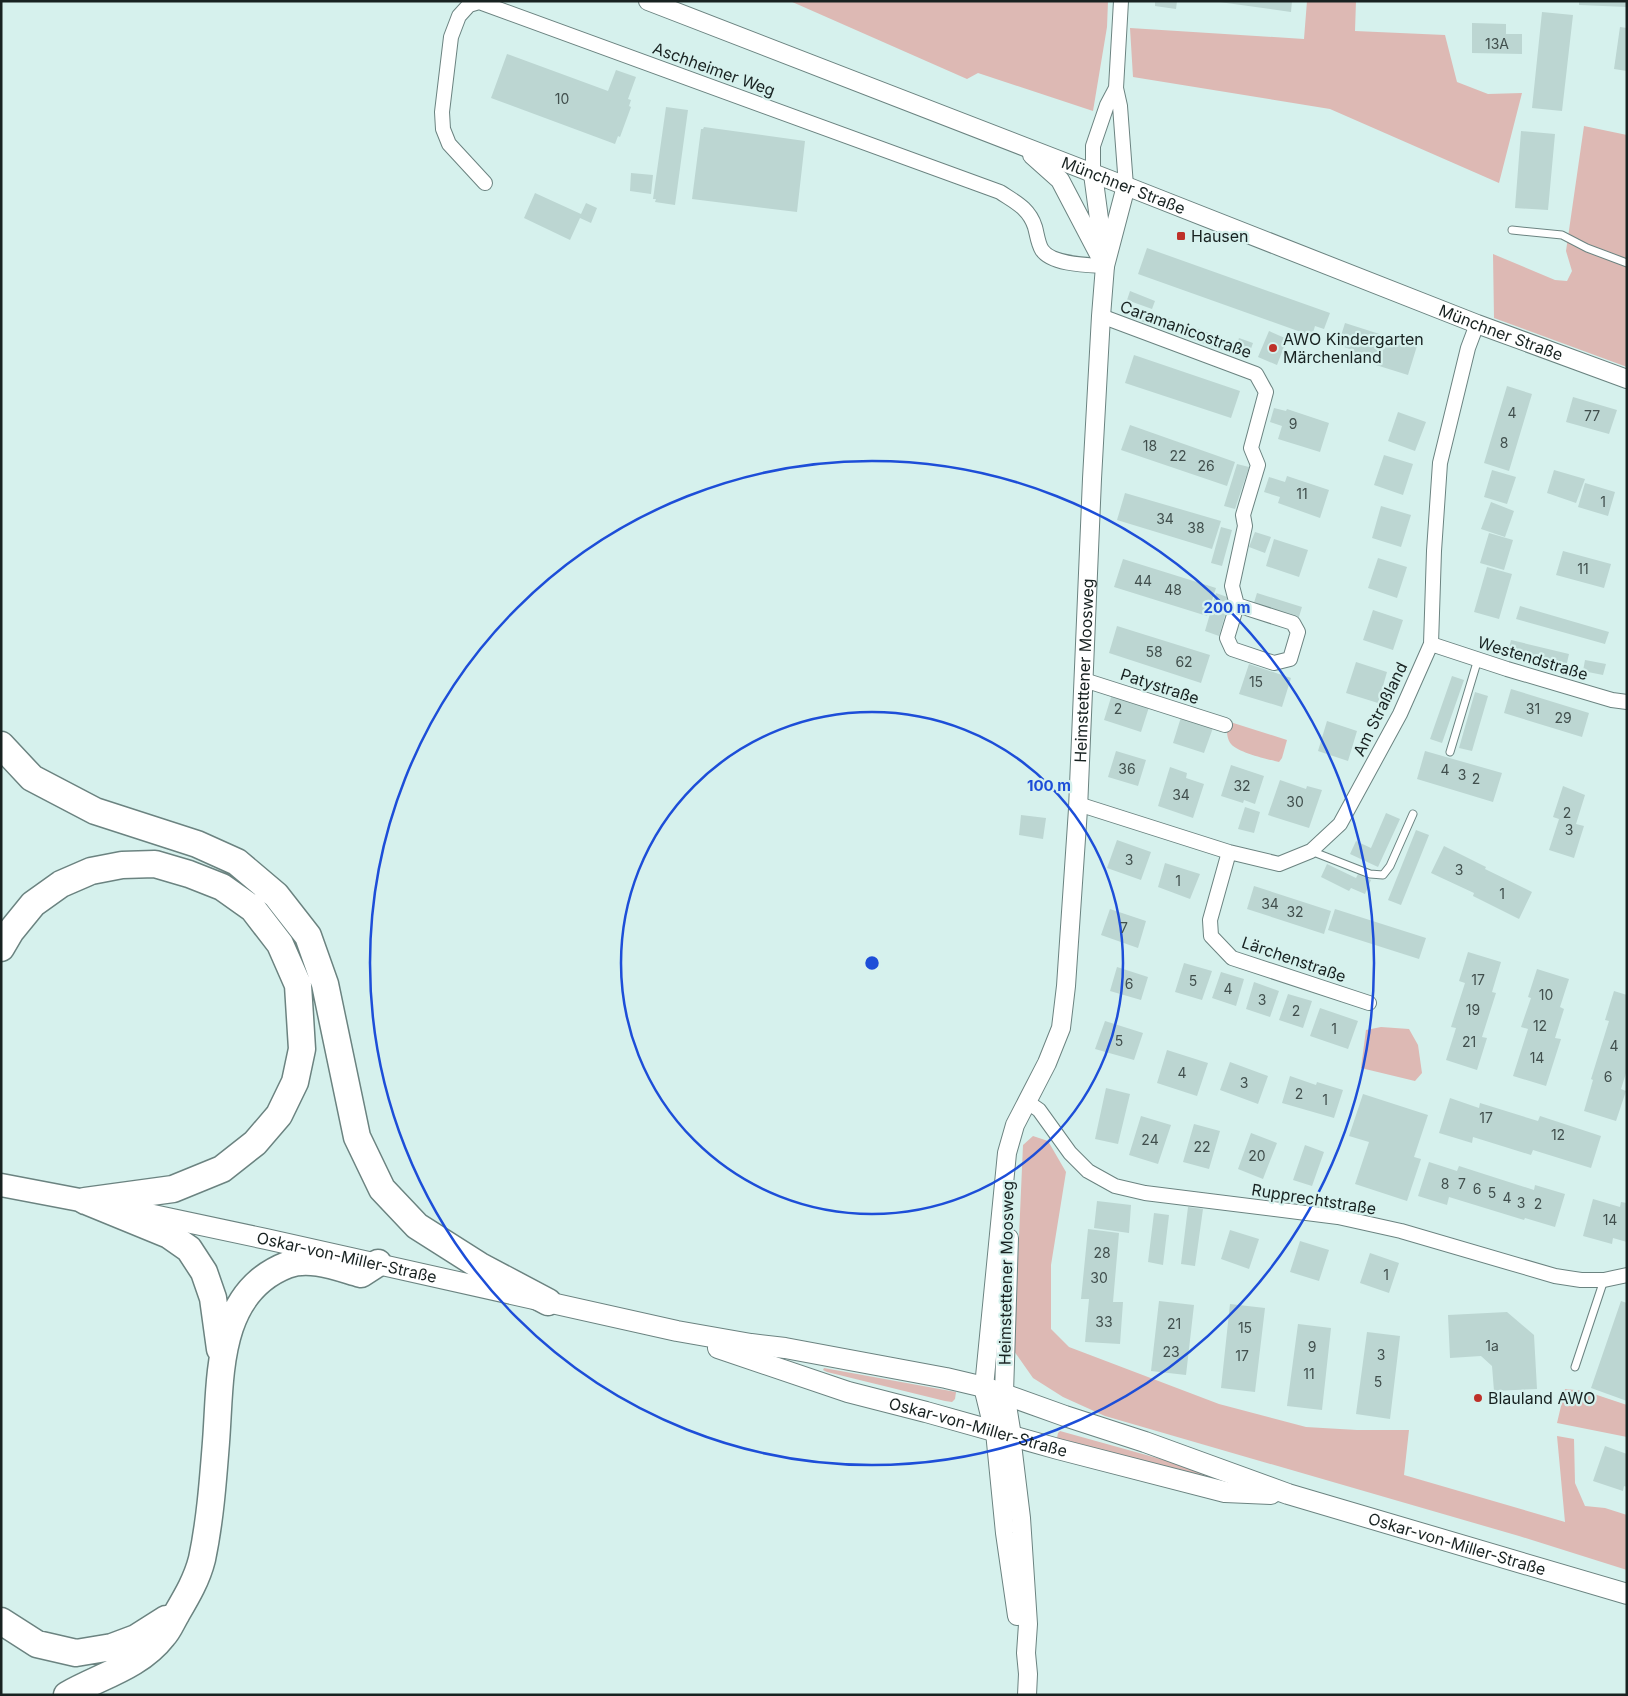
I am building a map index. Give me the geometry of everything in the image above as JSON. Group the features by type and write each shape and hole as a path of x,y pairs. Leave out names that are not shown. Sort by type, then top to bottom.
{"highway":[{"path":"1,745 32,778 95,811 197,844 237,862 276,895 308,936 324,984 357,1137 382,1189 417,1226 480,1266 548,1302"},
{"path":"1,948 11,931 33,904 61,884 91,871 122,865 155,864 189,874 222,887 254,909 280,944 298,985 302,1049 295,1082 279,1115 255,1143 222,1169 173,1189 85,1201"},
{"path":"85,1201 169,1235 189,1249 204,1272 213,1298 222,1360"},
{"path":"67,1695 126,1667 149,1651 164,1636 192,1586 202,1560 208,1524 222,1360 230,1326 241,1303 257,1282 288,1264 312,1262 361,1274 378,1264"},
{"path":"1,1621 37,1644 76,1653 112,1647 136,1638 178,1610"}],"main road":[{"name":"Oskar-von-Miller-Straße","path":"9,1186 378,1264 677,1331 785,1348 946,1378 1004,1393 1288,1494 1627,1594"},
{"name":"Oskar-von-Miller-Straße","path":"677,1331 711,1346 848,1392 1003,1434 1225,1492 1288,1494"},
{"path":"984,1388 1003,1434"},
{"path":"1003,1434 1004,1393"}],"street":[{"name":"Münchner Straße","path":"648,1 1476,324 1627,379"},
{"path":"1121,1 1116,88 1120,106 1126,186"},
{"name":"Aschheimer Weg","path":"485,183 449,144 443,129 442,112 451,37 459,16 469,6 479,2 1000,192 1023,206 1034,224 1042,250 1056,260 1074,264 1105,266"},
{"path":"1093,174 1094,146 1107,105 1116,88"},
{"path":"1023,147 1060,180 1105,266"},
{"name":"Heimstettener Moosweg","path":"1093,174 1105,266"},
{"name":"Heimstettener Moosweg","path":"984,1388 1008,1152 1015,1126 1026,1101 1047,1063 1061,1028 1066,986 1078,804 1101,316 1105,266 1126,186"},
{"name":"Caramanicostraße","path":"1101,316 1256,374 1266,392 1251,448 1258,465 1243,515 1245,526 1232,586 1237,605 1227,638 1232,649 1274,663 1290,659 1298,632 1293,623 1237,605"},
{"name":"Am Straßland","path":"1078,804 1229,852 1279,864 1311,851 1340,824 1400,714 1431,644 1434,551 1440,463 1468,348 1476,324"},
{"name":"Westendstraße","path":"1431,644 1612,700 1627,702"},
{"name":"Patystraße","path":"1084,680 1225,725"},
{"name":"Lärchenstraße","path":"1229,852 1210,920 1211,936 1232,958 1369,1003"},
{"name":"Rupprechtstraße","path":"1026,1101 1039,1110 1070,1153 1088,1171 1115,1186 1145,1193 1338,1217 1402,1231 1554,1276 1581,1280 1604,1280 1627,1274"},
{"name":"Heimstettener Moosweg","path":"1004,1393 1010,1205 1008,1152"},
{"path":"1003,1434 1021,1518 1028,1624 1026,1653 1027,1695"}],"lane":[{"path":"1512,230 1562,235 1587,248 1627,263"},
{"path":"1450,752 1478,659"},
{"path":"1311,851 1370,874 1383,875 1390,866 1413,814"},
{"path":"1575,1367 1604,1280"}],"shaded area":[{"path":"790,1 1108,1 1107,27 1093,111 978,73 967,79"},
{"path":"1307,1 1356,1 1355,31 1445,35 1457,82 1488,94 1522,93 1499,183 1330,109 1133,77 1130,28 1304,39"},
{"path":"1584,126 1627,135 1627,367 1494,318 1493,254 1555,280 1567,281 1572,271 1566,251"},
{"path":"1227,721 1287,740 1282,758 1279,762 1235,747 1228,739"},
{"path":"1381,1027 1409,1029 1418,1045 1422,1073 1415,1081 1361,1068 1366,1030"},
{"path":"1033,1136 1048,1141 1066,1172 1051,1265 1051,1329 1069,1347 1219,1404 1306,1427 1357,1430 1409,1430 1404,1475 1565,1522 1557,1436 1574,1439 1575,1483 1585,1506 1605,1508 1627,1515 1627,1570 1519,1536 1105,1416 1063,1397 1033,1378 1014,1351 1023,1145"},
{"path":"824,1368 956,1392 955,1399 952,1402 945,1401 827,1372 823,1370"},
{"path":"1565,1389 1585,1391 1627,1405 1627,1437 1557,1423"},
{"path":"1060,1431 1211,1473 1216,1477 1214,1479 1057,1438"}],"building":[{"path":"1155,1 1177,1 1176,9 1155,6"},
{"path":"1212,1 1292,1 1291,12"},
{"path":"1579,1 1627,1 1627,7 1579,5"},
{"path":"1542,12 1573,15 1562,111 1532,108"},
{"path":"1472,23 1506,24 1506,34 1522,34 1522,54 1472,53"},
{"path":"1620,27 1627,28 1627,71 1614,69"},
{"path":"507,54 608,91 616,70 636,77 628,99 631,100 629,106 631,107 620,137 618,136 615,144 491,98"},
{"path":"666,107 688,110 675,205 655,202 656,199 653,199"},
{"path":"704,127 805,141 797,212 692,199 701,129"},
{"path":"1521,131 1555,134 1548,210 1515,208"},
{"path":"631,173 653,175 651,194 630,191"},
{"path":"535,193 581,214 586,203 597,208 591,223 580,218 570,240 524,218"},
{"path":"1147,248 1330,313 1324,329 1315,326 1312,336 1138,274"},
{"path":"1130,291 1155,301 1152,309 1127,300"},
{"path":"1142,309 1234,342 1230,353 1138,320"},
{"path":"1345,323 1417,346 1408,375 1347,356 1350,349 1338,345"},
{"name":"AWO Kindergarten Märchenland","path":"1269,331 1287,339 1277,365 1258,357"},
{"path":"1239,338 1253,343 1248,357 1234,352"},
{"path":"1134,355 1240,391 1231,418 1125,383"},
{"path":"1507,386 1532,394 1509,471 1484,463"},
{"path":"1573,397 1617,410 1609,434 1566,422"},
{"path":"1274,408 1286,411 1287,409 1329,423 1320,452 1278,439 1282,426 1270,422"},
{"path":"1398,412 1426,422 1415,451 1388,441"},
{"path":"1130,425 1235,462 1227,486 1121,450"},
{"path":"1384,455 1413,464 1403,495 1374,485"},
{"path":"1237,464 1249,467 1235,509 1224,506"},
{"path":"1492,470 1516,477 1507,504 1484,497"},
{"path":"1554,470 1585,479 1576,503 1547,493"},
{"path":"1287,476 1329,490 1320,518 1278,503 1280,497 1264,492 1269,477 1285,482"},
{"path":"1585,483 1615,492 1608,516 1578,507"},
{"path":"1125,493 1221,521 1212,549 1117,520"},
{"path":"1491,502 1514,511 1505,537 1481,529"},
{"path":"1381,506 1411,515 1401,547 1372,538"},
{"path":"1221,527 1232,530 1222,566 1211,563"},
{"path":"1255,532 1271,537 1265,553 1249,547"},
{"path":"1489,533 1513,540 1504,570 1480,563"},
{"path":"1274,539 1308,550 1299,577 1266,566"},
{"path":"1563,551 1611,564 1604,588 1556,575"},
{"path":"1378,558 1407,567 1397,598 1368,588"},
{"path":"1123,559 1216,588 1207,616 1114,587"},
{"path":"1487,567 1512,574 1499,619 1474,612"},
{"path":"1216,593 1230,598 1219,636 1205,631"},
{"path":"1257,593 1302,607 1298,620 1253,606"},
{"path":"1520,606 1609,632 1605,644 1516,619"},
{"path":"1373,610 1403,620 1393,650 1363,640"},
{"path":"1117,626 1210,655 1201,683 1109,653"},
{"path":"1511,640 1569,654 1566,667 1508,653"},
{"path":"1585,660 1606,664 1603,675 1583,671"},
{"path":"1356,662 1387,672 1378,703 1346,693"},
{"path":"1249,664 1291,678 1282,707 1239,694"},
{"path":"1452,676 1464,680 1442,743 1430,739"},
{"path":"1511,689 1589,713 1582,737 1504,713"},
{"path":"1113,691 1150,704 1141,732 1104,720"},
{"path":"1475,692 1488,696 1472,751 1459,748"},
{"path":"1182,714 1214,725 1204,753 1173,743"},
{"path":"1327,721 1357,731 1348,761 1318,751"},
{"path":"1116,751 1146,760 1138,786 1108,777"},
{"path":"1425,751 1502,773 1493,802 1417,779"},
{"path":"1231,765 1264,776 1255,804 1244,800 1243,803 1221,796"},
{"path":"1170,767 1187,773 1186,778 1204,784 1193,818 1158,806"},
{"path":"1280,780 1306,789 1307,786 1322,790 1309,828 1268,815"},
{"path":"1563,786 1585,795 1576,824 1584,826 1574,858 1549,850 1559,819 1553,817"},
{"path":"1245,807 1260,812 1254,833 1238,829"},
{"path":"1386,813 1400,819 1378,867 1350,854 1356,841 1371,848"},
{"path":"1021,815 1046,818 1043,839 1019,835"},
{"path":"1416,830 1429,835 1401,905 1388,900"},
{"path":"1117,840 1151,852 1141,880 1107,868"},
{"path":"1444,846 1532,892 1519,919 1473,896 1474,893 1431,873"},
{"path":"1165,863 1200,874 1190,899 1158,887"},
{"path":"1327,864 1356,878 1358,874 1371,880 1365,894 1351,888 1349,891 1321,877"},
{"path":"1254,886 1331,911 1324,934 1247,909"},
{"path":"1110,909 1146,921 1138,948 1101,935"},
{"path":"1335,909 1426,938 1419,959 1328,930"},
{"path":"1468,952 1501,962 1492,992 1496,993 1482,1037 1487,1038 1477,1070 1446,1060 1456,1028 1451,1027 1465,983 1459,981"},
{"path":"1184,963 1212,971 1202,1000 1175,992"},
{"path":"1117,967 1148,977 1141,1000 1110,991"},
{"path":"1537,969 1569,979 1560,1007 1564,1009 1555,1038 1561,1039 1546,1086 1513,1076 1528,1029 1521,1027 1531,998 1528,997"},
{"path":"1221,972 1244,979 1236,1006 1212,998"},
{"path":"1254,982 1279,991 1270,1017 1246,1009"},
{"path":"1614,991 1627,995 1627,1070 1621,1089 1626,1091 1616,1121 1584,1111 1593,1080 1591,1079 1609,1021 1605,1020"},
{"path":"1288,994 1312,1001 1303,1028 1279,1020"},
{"path":"1320,1008 1358,1021 1348,1049 1310,1036"},
{"path":"1105,1021 1143,1033 1134,1060 1095,1049"},
{"path":"1167,1050 1208,1063 1197,1096 1157,1083"},
{"path":"1230,1062 1268,1076 1258,1104 1220,1090"},
{"path":"1290,1076 1316,1085 1317,1082 1343,1090 1334,1118 1282,1103"},
{"path":"1106,1088 1130,1094 1118,1144 1095,1139"},
{"path":"1363,1094 1428,1115 1414,1157 1421,1159 1407,1201 1355,1184 1369,1142 1349,1136"},
{"path":"1450,1098 1479,1108 1480,1103 1538,1121 1540,1116 1601,1136 1591,1168 1533,1150 1531,1155 1473,1137 1472,1143 1439,1133"},
{"path":"1141,1116 1171,1125 1158,1164 1129,1155"},
{"path":"1194,1124 1220,1131 1209,1169 1183,1162"},
{"path":"1251,1133 1277,1143 1263,1179 1238,1169"},
{"path":"1305,1145 1324,1152 1312,1186 1293,1180"},
{"path":"1429,1162 1457,1171 1459,1166 1534,1190 1535,1185 1565,1194 1555,1227 1525,1218 1524,1220 1449,1197 1447,1205 1418,1196"},
{"path":"1593,1199 1620,1207 1621,1202 1627,1203 1627,1242 1613,1238 1612,1244 1583,1236"},
{"path":"1097,1201 1131,1205 1129,1233 1094,1228"},
{"path":"1188,1207 1203,1209 1195,1266 1181,1264"},
{"path":"1154,1213 1169,1215 1163,1265 1148,1262"},
{"path":"1088,1229 1119,1233 1113,1302 1123,1302 1120,1344 1085,1342 1089,1299 1081,1299"},
{"path":"1230,1230 1259,1239 1249,1269 1221,1259"},
{"path":"1300,1241 1329,1250 1319,1281 1290,1272"},
{"path":"1370,1253 1399,1263 1389,1293 1360,1283"},
{"path":"1159,1301 1194,1305 1186,1375 1151,1371"},
{"path":"1621,1301 1627,1303 1627,1401 1591,1388"},
{"path":"1230,1304 1265,1308 1255,1392 1221,1388"},
{"path":"1507,1312 1534,1335 1537,1389 1494,1391 1492,1366 1481,1356 1450,1358 1448,1315"},
{"path":"1298,1324 1331,1328 1322,1410 1287,1406"},
{"path":"1367,1332 1400,1336 1390,1419 1356,1414"},
{"path":"1605,1446 1627,1454 1627,1487 1624,1486 1623,1491 1593,1481"}],"place":[{"name":"Hausen","path":"1181,236"},
{"name":"AWO Kindergarten Märchenland","path":"1273,348"},
{"name":"Blauland AWO","path":"1478,1398"}]}
